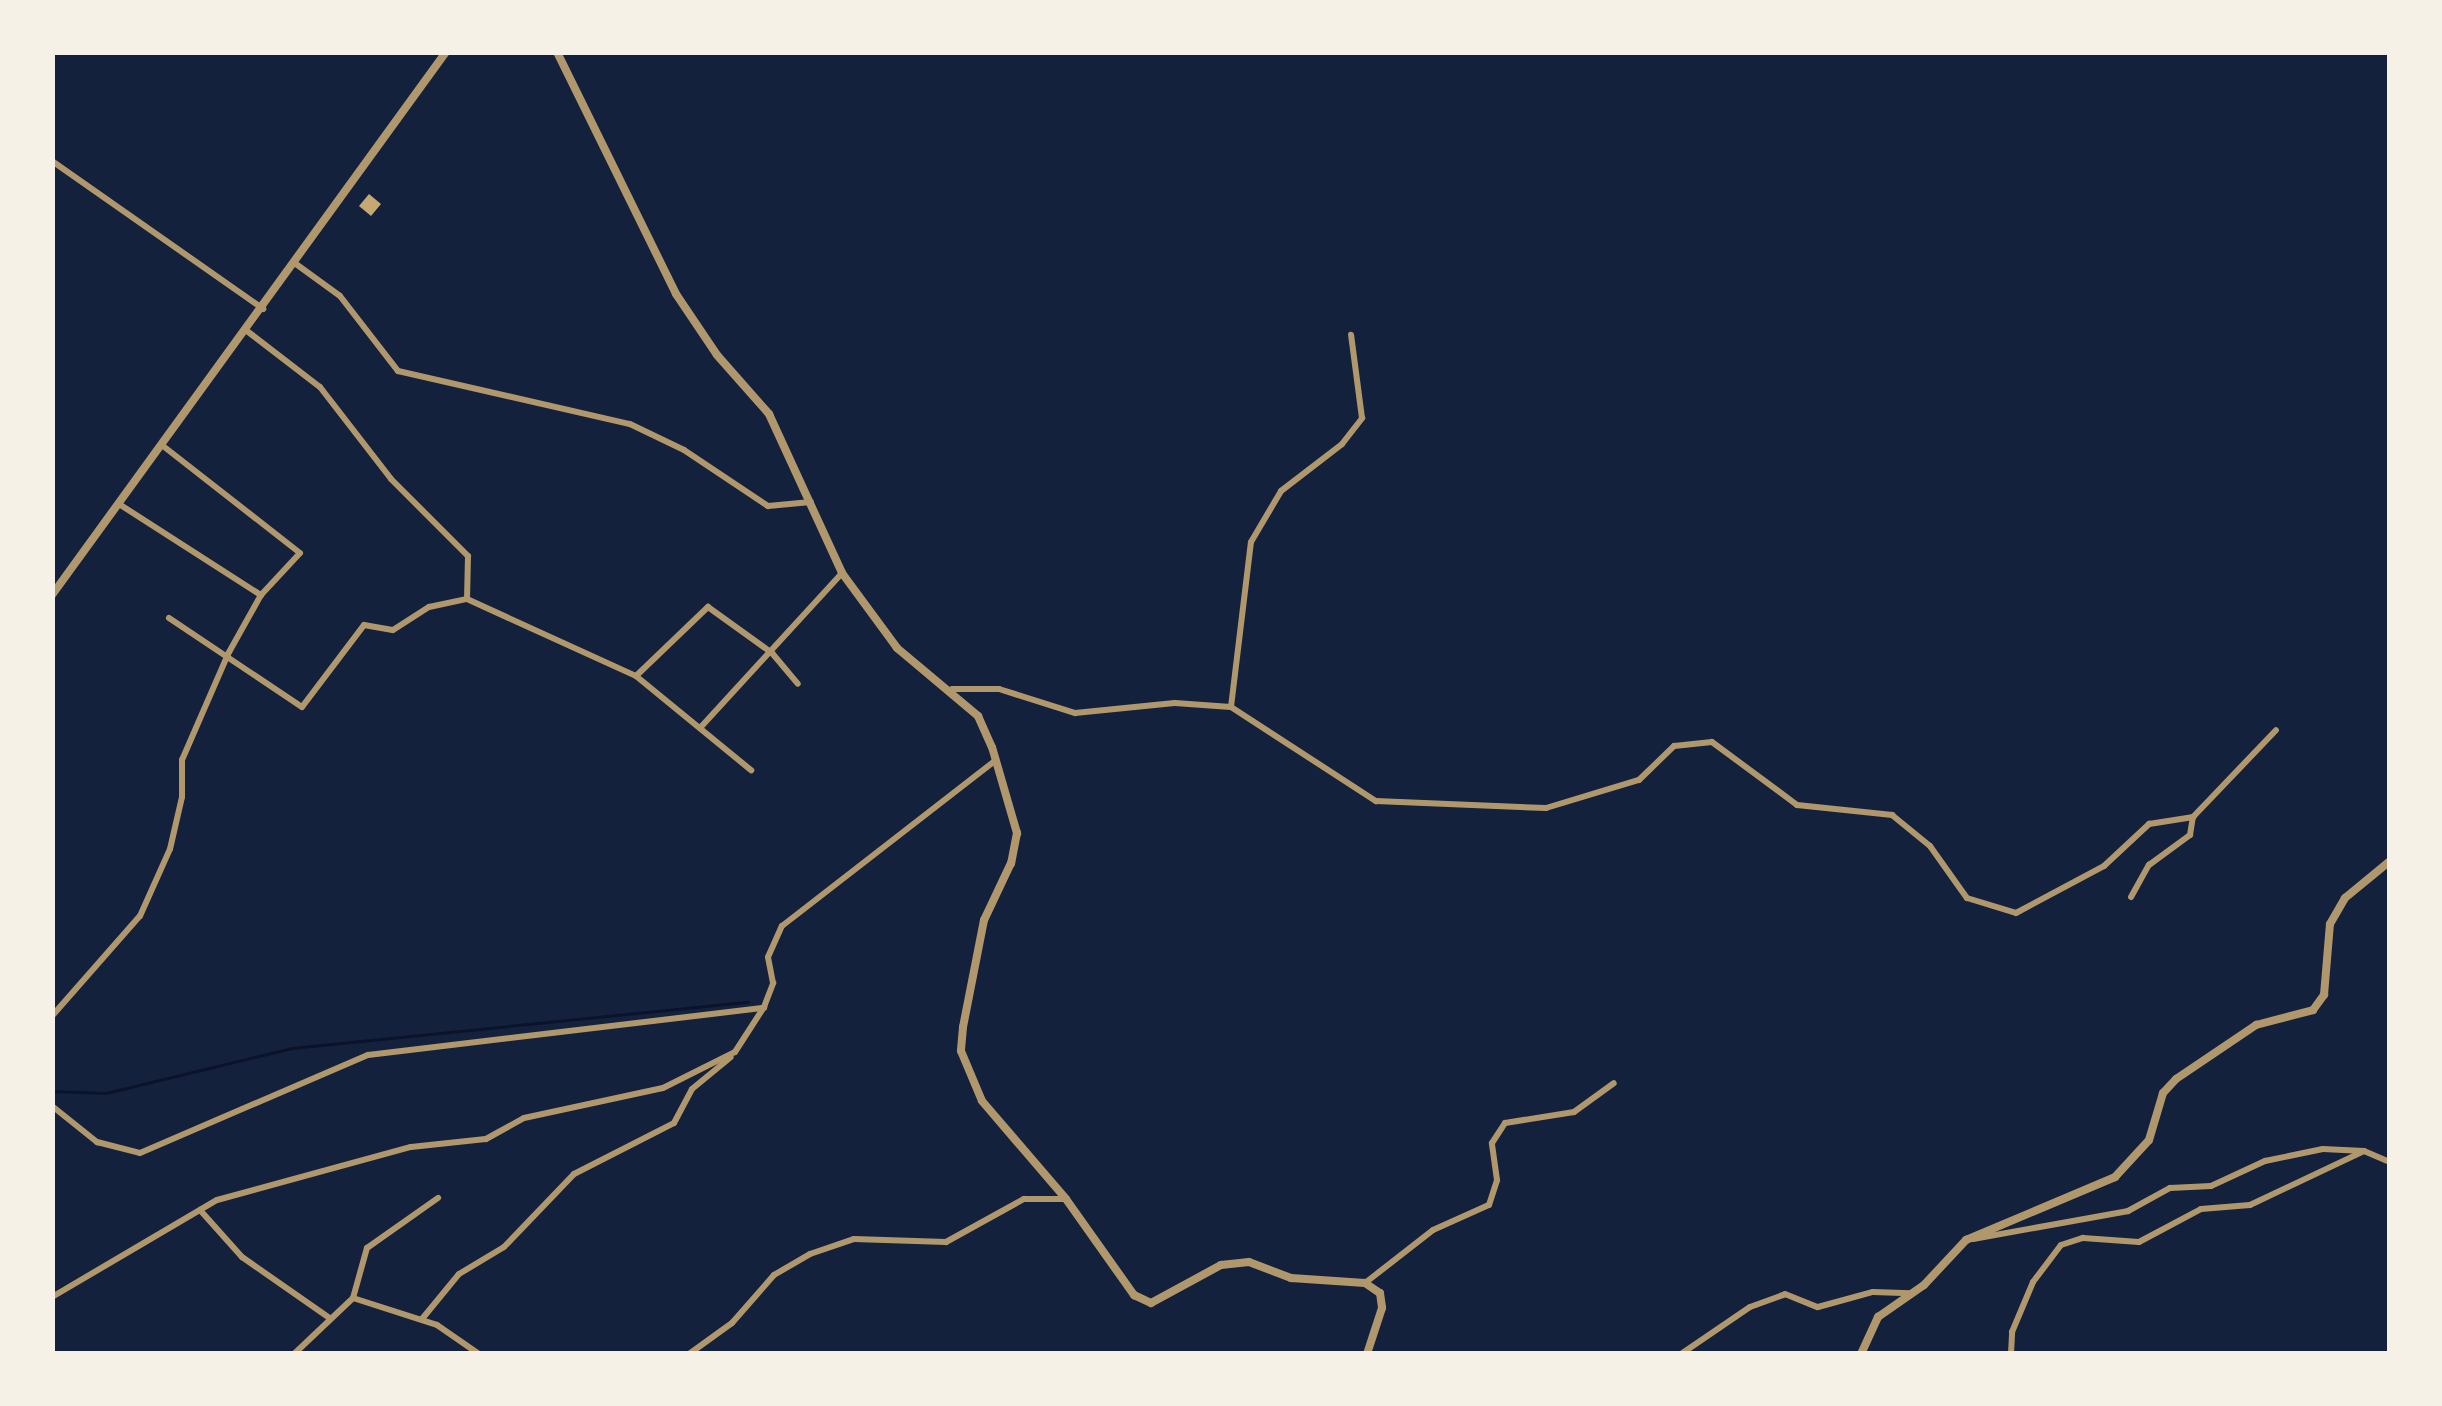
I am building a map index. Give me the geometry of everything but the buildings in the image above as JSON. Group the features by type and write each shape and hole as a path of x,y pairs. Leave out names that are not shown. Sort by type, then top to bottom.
{"street":[{"path":"52,595 296,264 446,52"},
{"path":"557,52 676,294 717,356 769,414 842,572 897,648 952,689 978,716 996,760 1017,833 1011,864 984,920 961,1051 982,1101 1066,1199 1134,1295 1151,1303 1221,1265 1248,1262 1291,1278 1366,1284 1380,1293 1382,1308 1367,1354"},
{"path":"52,161 263,309"},
{"path":"296,264 340,296 398,372 630,424 684,450 768,506 811,502"},
{"path":"247,330 320,387 391,480 468,556 467,599"},
{"path":"1230,707 1251,542 1281,491 1342,444 1362,418 1365,401 1351,335"},
{"path":"52,1016 140,916 170,848 182,797 182,760 228,654 261,595 299,549 162,446"},
{"path":"119,504 261,595"},
{"path":"700,728 842,572"},
{"path":"170,618 302,707 364,625 394,630 429,607 467,599 636,676 751,770"},
{"path":"636,676 708,607 772,653 798,684"},
{"path":"952,689 999,690 1075,713 1174,703 1230,707 1376,801 1546,808 1639,780 1674,746 1712,742 1797,804 1870,809 1909,825 1967,898 1996,911 2043,904 2104,866 2149,824 2193,817"},
{"path":"2131,898 2148,864 2190,835 2193,817 2276,730"},
{"path":"422,1319 459,1274 504,1247 574,1174 674,1123 692,1089 736,1052 764,1008 773,983 768,958 782,926 996,760"},
{"path":"1861,1354 1878,1317 1912,1293 1966,1240 2115,1177 2149,1140 2163,1093 2176,1080 2256,1025 2312,1010 2324,995 2330,924 2345,898 2390,861"},
{"path":"52,1106 97,1142 140,1153 368,1055 764,1008"},
{"path":"52,1296 200,1210 376,1157 486,1139 524,1118 663,1088 736,1052"},
{"path":"1366,1284 1433,1230 1488,1205 1497,1180 1492,1143 1505,1123 1574,1112 1614,1084"},
{"path":"1966,1240 2128,1211 2170,1188 2211,1186 2265,1161 2323,1149 2364,1150 2390,1162"},
{"path":"2011,1354 2012,1332 2033,1282 2060,1246 2082,1238 2139,1242 2201,1209 2250,1205 2364,1150"},
{"path":"294,1354 354,1298 367,1248 438,1198"},
{"path":"689,1354 732,1323 774,1275 810,1254 854,1239 946,1242 1024,1199 1066,1199"},
{"path":"200,1210 242,1257 331,1319"},
{"path":"1681,1354 1750,1306 1786,1294 1818,1307 1873,1292 1912,1293"},
{"path":"354,1298 422,1319 479,1354"}],"waterway":[{"path":"52,1091 106,1093 292,1048 748,1002"}]}
